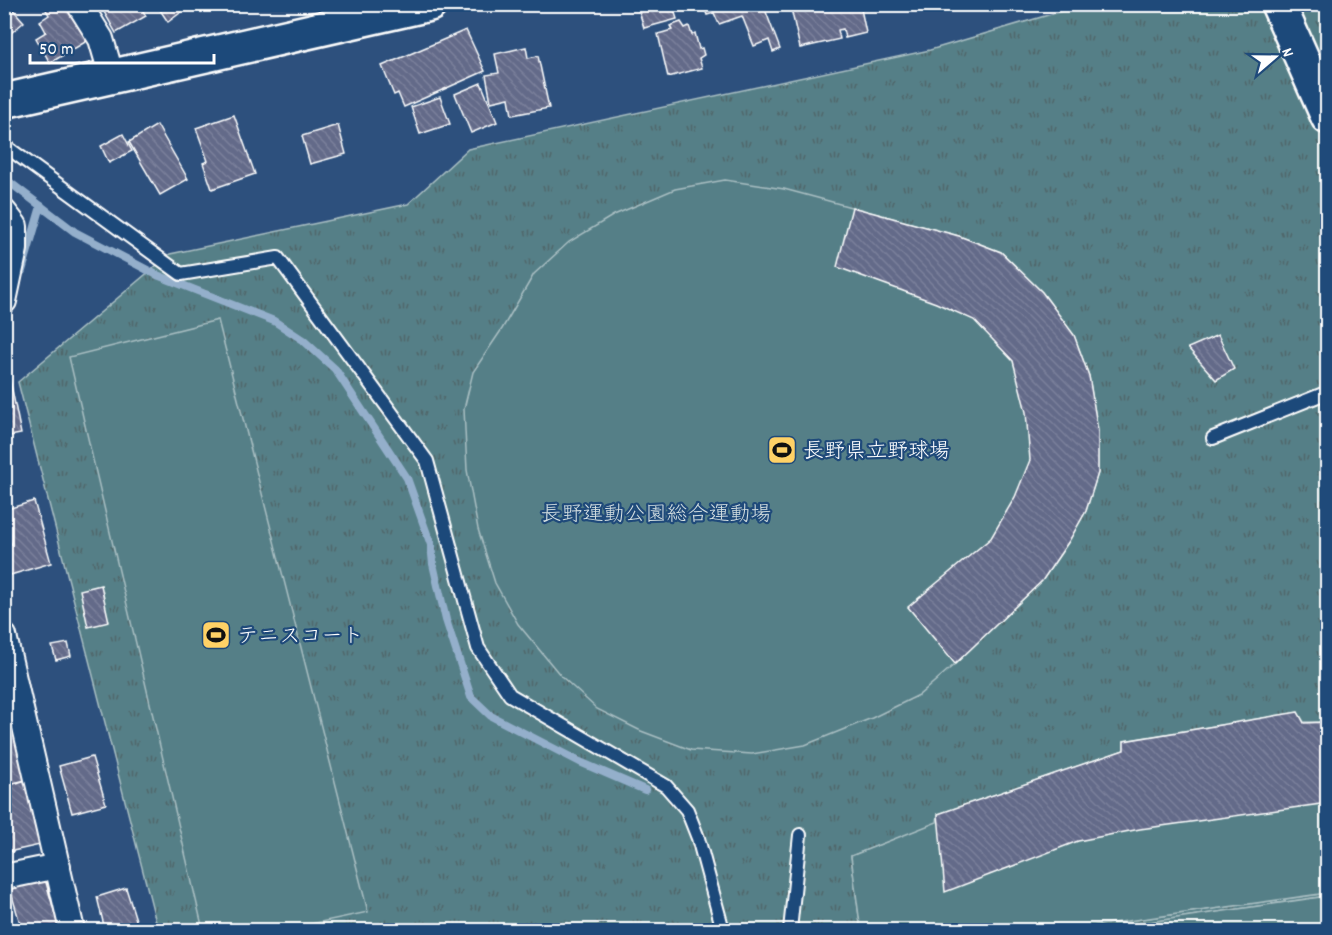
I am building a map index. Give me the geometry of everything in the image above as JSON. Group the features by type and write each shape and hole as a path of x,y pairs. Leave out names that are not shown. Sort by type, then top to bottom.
{"street":[{"path":"79,4 100,39 112,77"},
{"path":"4,101 430,4"},
{"path":"1278,4 1328,117"},
{"path":"4,212 15,226 15,249 4,301"},
{"path":"4,636 72,930"},
{"path":"4,877 58,866"}],"lane":[{"path":"4,145 181,274 278,258 427,461 478,648 510,695 666,786 687,810 698,838 723,930"},
{"path":"1213,438 1328,392"},
{"path":"790,930 800,835"}],"green space":[{"name":"長野運動公園総合運動場","path":"1082,5 1327,5 1327,722 1124,741 1124,750 851,856 859,930 158,930 18,382 170,254 408,204 468,149 930,50"},
{"name":"長野県立野球場","path":"725,180 784,189 959,236 1001,252 1042,292 1074,335 1089,376 1098,431 1098,473 1086,511 1069,541 1042,581 955,664 919,695 872,718 805,745 752,754 691,750 641,731 597,709 561,676 518,624 495,583 478,529 467,470 464,409 473,372 502,329 534,274 569,242 614,215 675,189"},
{"name":"テニスコート","path":"218,320 368,912 283,930 203,930 69,357"},
{"path":"1298,712 1304,722 1327,722 1327,893 1063,930 859,930 851,856 937,822 938,814 1124,750 1124,741"},
{"path":"1327,893 1327,896 1095,930 1063,930"},
{"path":"1327,896 1327,930 1095,930"}],"building":[{"path":"4,4 8,4 24,22 4,39"},
{"path":"51,4 65,4 87,41 50,63 36,38 46,32 40,21 49,15 45,8"},
{"path":"114,4 139,4 146,16 116,33 103,10"},
{"path":"156,4 192,4 168,22"},
{"path":"637,4 672,4 677,19 644,28"},
{"path":"703,4 763,4 780,49 773,52 769,40 754,46 742,16 719,24 714,13 707,15"},
{"path":"790,4 860,4 866,33 845,38 843,29 838,30 840,39 800,48"},
{"path":"681,22 685,28 689,26 692,35 695,33 699,49 702,48 704,55 699,58 702,68 668,77 658,34 672,30 670,26"},
{"path":"466,30 485,71 404,107 398,93 394,95 382,66"},
{"path":"526,47 528,58 538,56 549,108 512,115 509,98 491,102 486,75 499,73 495,54"},
{"path":"481,83 497,122 471,133 455,94"},
{"path":"440,97 450,124 420,134 411,107"},
{"path":"234,115 255,174 212,189 203,163 208,161 196,128"},
{"path":"157,125 188,179 160,195 129,142"},
{"path":"338,125 346,154 310,164 302,136"},
{"path":"123,134 132,151 109,163 101,146"},
{"path":"852,207 959,236 1001,252 1042,292 1074,335 1089,376 1098,431 1098,473 1086,511 1042,581 955,664 908,607 991,538 1015,497 1030,460 1026,412 1013,361 974,320 936,303 837,267"},
{"path":"1218,335 1234,369 1216,380 1188,348"},
{"path":"4,360 6,360 21,434 4,437"},
{"path":"34,501 51,563 7,576 4,565 4,544 11,544 4,520 4,510"},
{"path":"101,585 109,622 88,627 80,590"},
{"path":"68,643 71,656 56,660 52,646"},
{"path":"1298,712 1304,723 1328,722 1328,803 1140,829 1078,841 945,892 938,814 1124,750 1124,741"},
{"path":"12,722 26,780 4,785 4,725"},
{"path":"92,757 106,804 72,813 59,766"},
{"path":"26,780 40,845 8,852 4,833 4,787"},
{"path":"45,879 59,928 22,930 10,889"},
{"path":"126,888 137,923 105,930 97,897"}],"waterway":[{"path":"4,178 75,232 157,275 274,321 303,340 335,369 407,478 431,545 446,620 471,697 491,716 580,762 645,790"},
{"path":"22,271 41,206"}],"place":[{"name":"長野県立野球場","path":"782,450"},
{"name":"テニスコート","path":"216,635"}]}
